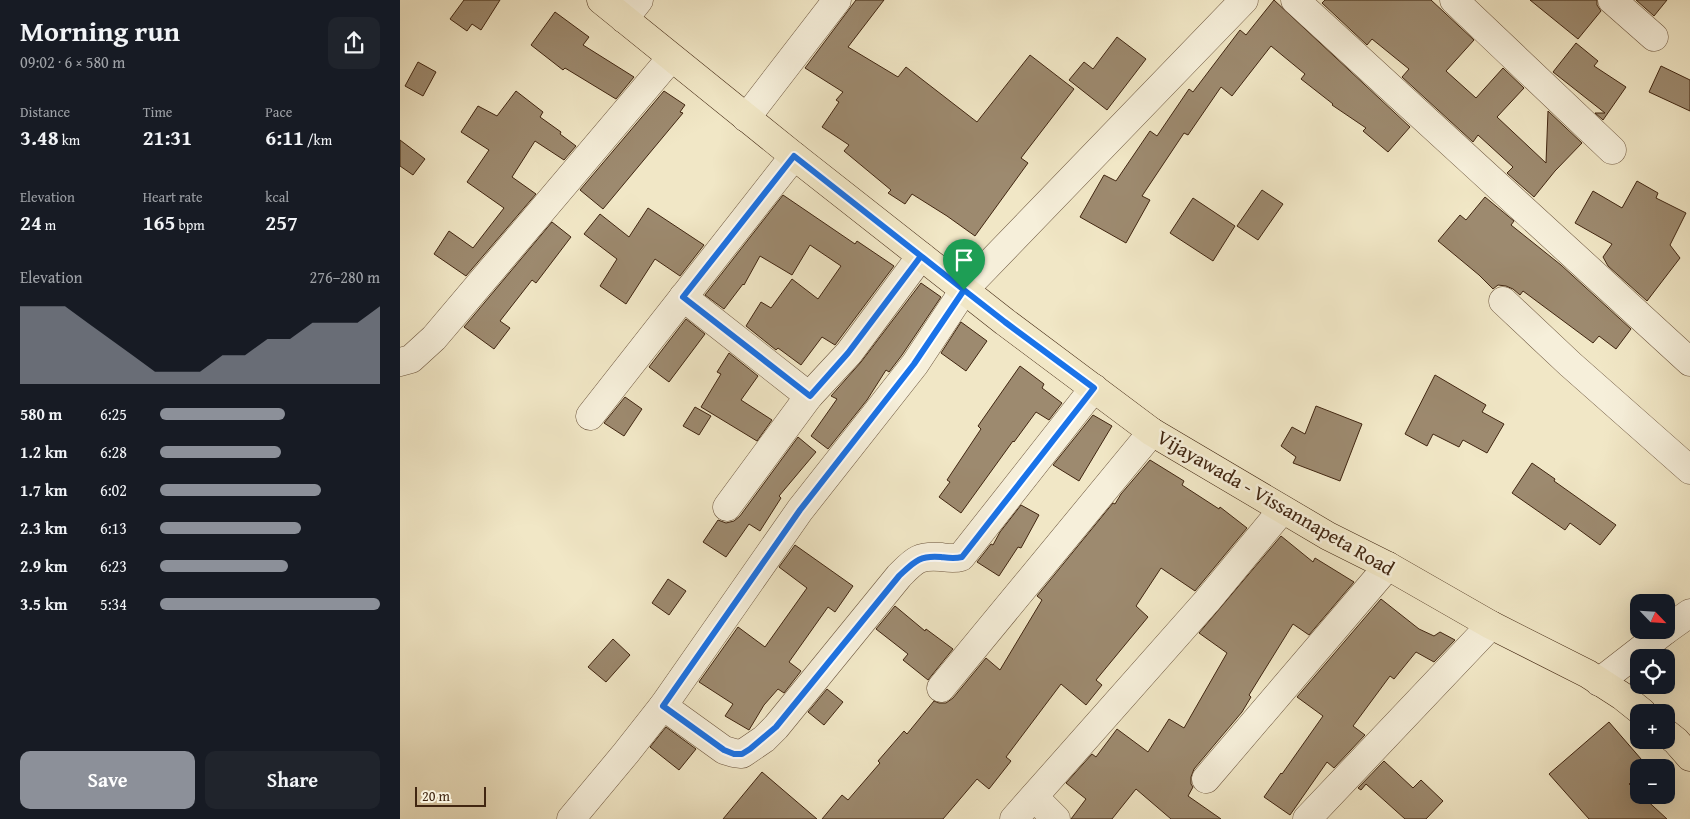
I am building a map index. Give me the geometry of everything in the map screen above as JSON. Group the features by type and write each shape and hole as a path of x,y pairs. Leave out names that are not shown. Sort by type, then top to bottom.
{"main road":[{"name":"Vijayawada - Vissannapeta Road","path":"601,0 632,9 671,58 1005,322 1152,432 1282,510 1599,682 1632,704"},
{"path":"1675,740 1690,756"}],"street":[{"path":"746,118 837,0"},
{"path":"571,819 626,754 663,706 800,510 914,364 964,290 1244,0"},
{"path":"1294,0 1690,362"},
{"path":"1454,0 1612,150"},
{"path":"1612,0 1654,37"},
{"path":"400,362 411,359 434,338 671,58"},
{"path":"590,416 794,156"},
{"path":"727,507 810,396 848,353 921,256"},
{"path":"683,297 810,396"},
{"path":"1502,301 1690,470"},
{"path":"663,706 724,750 734,754 742,754 750,749 776,727 899,576 916,560 924,557 954,559 962,557 1094,388"},
{"path":"941,688 1152,432"},
{"path":"1014,819 1207,602 1282,510"},
{"path":"1206,779 1388,566"},
{"path":"1675,624 1690,613"},
{"path":"1307,819 1491,625"},
{"path":"1599,682 1654,639"},
{"path":"1034,798 1056,819"}],"building":[{"path":"464,0 500,0 481,30 472,24 467,31 450,19"},
{"path":"856,0 884,0 848,47 898,77 906,67 977,122 1030,55 1074,89 1021,158 1028,163 975,236 912,194 905,204 888,193 891,190 844,151 849,145 822,127 839,102 836,100 843,92 805,68"},
{"path":"1274,0 1410,127 1388,152 1363,131 1366,128 1332,105 1301,79 1305,74 1271,46 1232,96 1221,87 1188,135 1184,133 1142,196 1150,200 1126,243 1080,217 1104,175 1116,181 1150,131 1157,136 1189,89 1193,92 1240,30 1246,35"},
{"path":"1325,0 1431,0 1474,40 1446,71 1476,98 1503,68 1524,88 1497,117 1546,163 1548,111 1582,143 1555,171 1534,197 1507,173 1513,167 1478,135 1473,142 1402,77 1409,69 1372,39 1367,45 1322,3"},
{"path":"1530,0 1597,0 1597,5 1601,11 1578,39"},
{"path":"1636,0 1667,0 1654,16"},
{"path":"555,12 589,37 583,45 634,77 616,99 565,68 563,70 531,45"},
{"path":"1117,37 1146,59 1107,110 1069,80 1084,62 1093,69"},
{"path":"1576,43 1598,61 1594,66 1626,87 1603,120 1595,113 1605,113 1553,72"},
{"path":"418,62 436,72 423,96 405,86"},
{"path":"1661,66 1690,80 1690,111 1649,92"},
{"path":"516,91 543,112 540,117 576,146 564,160 535,141 512,177 536,194 466,276 434,254 449,231 473,248 504,208 467,182 489,150 461,132 478,106 497,116"},
{"path":"664,91 685,105 680,112 683,113 603,209 580,190"},
{"path":"400,140 425,159 413,175 400,166"},
{"path":"1637,181 1658,193 1656,198 1686,213 1670,245 1680,258 1647,301 1608,266 1603,257 1612,244 1575,223 1593,191 1622,208"},
{"path":"1262,190 1283,204 1258,240 1237,226"},
{"path":"783,195 855,244 857,241 894,266 835,345 822,337 801,365 778,348 776,350 746,326 761,302 771,308 792,279 818,299 841,266 810,245 792,275 760,256 744,285 724,309 705,295"},
{"path":"1485,197 1514,221 1511,225 1561,265 1631,329 1616,349 1599,336 1593,343 1523,291 1520,295 1513,289 1498,285 1493,289 1438,241 1460,215 1466,220"},
{"path":"1193,198 1235,226 1213,261 1170,233"},
{"path":"648,208 704,245 680,276 655,259 626,304 600,286 617,259 584,234 600,214 629,237"},
{"path":"552,222 571,237 536,283 532,280 500,321 510,328 494,349 464,327"},
{"path":"921,283 941,297 902,355 889,372 886,370 867,400 828,449 811,436 837,399 831,396 861,362"},
{"path":"686,319 705,334 669,382 649,367"},
{"path":"961,322 987,341 966,371 941,353"},
{"path":"729,353 758,376 741,400 772,420 757,441 701,407 721,374 717,372"},
{"path":"1020,366 1044,384 1042,388 1062,403 1049,420 1036,412 961,513 939,497 950,482 947,480 981,429 978,426"},
{"path":"1435,375 1486,405 1482,412 1504,424 1487,453 1463,440 1459,447 1433,434 1427,446 1405,434"},
{"path":"625,397 642,409 624,436 604,423"},
{"path":"1316,406 1362,424 1340,481 1293,463 1296,457 1281,446 1292,427 1305,434"},
{"path":"695,407 711,416 699,435 683,426"},
{"path":"1093,415 1112,426 1079,481 1053,465"},
{"path":"798,437 816,452 779,496 781,498 760,531 749,524 726,557 703,542 718,520 726,523 734,521 740,516"},
{"path":"1150,460 1184,481 1182,485 1219,509 1220,507 1247,528 1195,591 1161,568 1136,606 1148,617 1096,680 1102,685 1086,705 1061,684 1006,757 1011,761 989,789 977,779 943,819 822,819 842,795 848,800 880,763 878,761 904,731 907,734 934,701 946,703 953,698 986,658 1000,670 1042,600 1037,596"},
{"path":"1532,463 1616,525 1600,545 1570,523 1565,530 1512,493"},
{"path":"1021,505 1039,515 1021,548 1018,547 999,576 977,562 991,544 993,545 1000,532"},
{"path":"1281,536 1313,562 1315,558 1354,582 1309,635 1293,624 1249,695 1251,697 1242,712 1194,769 1191,777 1193,787 1188,796 1221,819 1171,819 1136,789 1112,819 1071,819 1086,799 1066,783 1092,754 1096,757 1117,729 1148,752 1169,719 1184,728 1227,653 1199,633"},
{"path":"795,545 853,586 835,612 828,607 789,662 801,671 784,693 778,689 764,705 749,730 725,716 733,704 699,682 738,627 765,647 807,588 779,567"},
{"path":"668,579 686,591 669,615 652,603"},
{"path":"1381,599 1419,629 1434,636 1440,632 1455,640 1434,662 1416,652 1394,679 1390,676 1353,726 1365,735 1334,768 1327,762 1290,815 1264,797 1323,716 1297,697"},
{"path":"895,606 925,631 926,629 953,649 928,680 903,660 908,654 876,629"},
{"path":"613,639 630,655 606,682 588,667"},
{"path":"827,689 843,702 824,725 808,712"},
{"path":"1609,722 1630,746 1630,749 1632,749 1641,759 1630,759 1630,804 1651,804 1667,819 1589,819 1549,774"},
{"path":"666,727 696,749 679,770 650,747"},
{"path":"1384,761 1413,788 1421,780 1443,801 1426,819 1405,819 1366,784 1361,790 1358,788"},
{"path":"762,772 817,819 723,819"}],"route":[{"path":"964,290 921,256 848,353 810,396 683,297 794,156 921,256 964,290 914,364 800,510 663,706 724,750 734,754 742,754 764,739 776,727 899,576 916,560 924,557 954,559 962,557 1094,388 964,290"}]}
